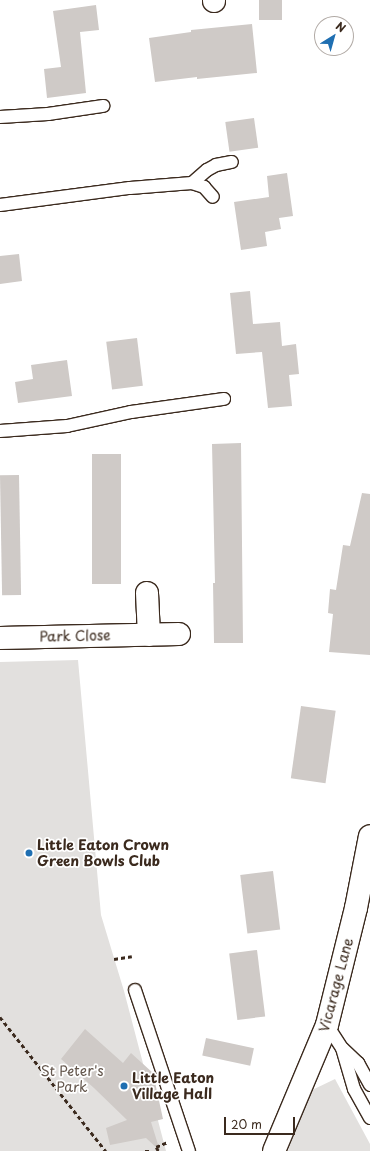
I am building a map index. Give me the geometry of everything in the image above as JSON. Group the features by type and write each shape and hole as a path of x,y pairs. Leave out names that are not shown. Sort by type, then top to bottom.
{"street":[{"path":"147,593 150,635"},
{"name":"Park Close","path":"0,638 179,634"},
{"name":"Vicarage Lane","path":"274,1151 327,1025 356,908 370,836"}],"lane":[{"path":"0,117 48,114 103,106"},
{"path":"192,183 206,170 216,165 232,162"},
{"path":"0,205 130,188 192,183 204,187 213,196"},
{"path":"0,431 67,426 131,412 224,399"},
{"path":"135,990 189,1151"},
{"path":"327,1025 342,1048 358,1063 370,1085"},
{"path":"342,1048 354,1089 370,1118"}],"path":[{"path":"114,959 132,956"},
{"path":"0,1017 106,1151"},
{"path":"156,1147 158,1151"}],"green space":[{"name":"St Peter's Park","path":"78,660 101,915 124,991 166,1151 0,1151 0,662"},
{"path":"335,1079 370,1144 370,1151 288,1151 308,1092"}],"building":[{"path":"259,0 282,0 282,20 259,20"},
{"path":"96,5 99,30 80,32 86,93 47,98 44,69 61,67 53,11"},
{"path":"252,24 257,73 197,79 197,77 155,82 149,38 191,32 191,30"},
{"path":"254,118 258,148 229,152 225,122"},
{"path":"287,173 293,216 279,218 281,229 265,232 267,246 241,250 234,202 269,197 267,176"},
{"path":"19,254 22,281 0,284 0,256"},
{"path":"250,291 253,324 280,322 282,346 296,344 299,374 289,375 292,406 268,408 262,352 236,354 230,293"},
{"path":"137,338 143,386 112,389 106,342"},
{"path":"67,360 72,396 18,403 15,382 33,379 31,365"},
{"path":"241,443 243,643 214,643 213,583 215,583 212,444"},
{"path":"92,454 121,454 121,584 92,584"},
{"path":"0,475 19,475 21,595 2,595"},
{"path":"362,493 370,494 370,655 329,652 333,614 328,613 330,589 336,590 343,545 350,546"},
{"path":"301,706 336,711 325,783 291,778"},
{"path":"273,871 280,930 247,934 240,875"},
{"path":"257,950 265,1017 237,1020 229,953"},
{"name":"Little Eaton Village Hall","path":"85,1029 123,1063 131,1053 153,1073 163,1119 151,1122 160,1151 146,1138 110,1145 106,1128 127,1120 61,1059"},
{"path":"206,1038 254,1048 250,1066 202,1056"}],"place":[{"name":"Little Eaton Crown Green Bowls Club","path":"29,853"},
{"name":"Little Eaton Village Hall","path":"124,1086"}]}
